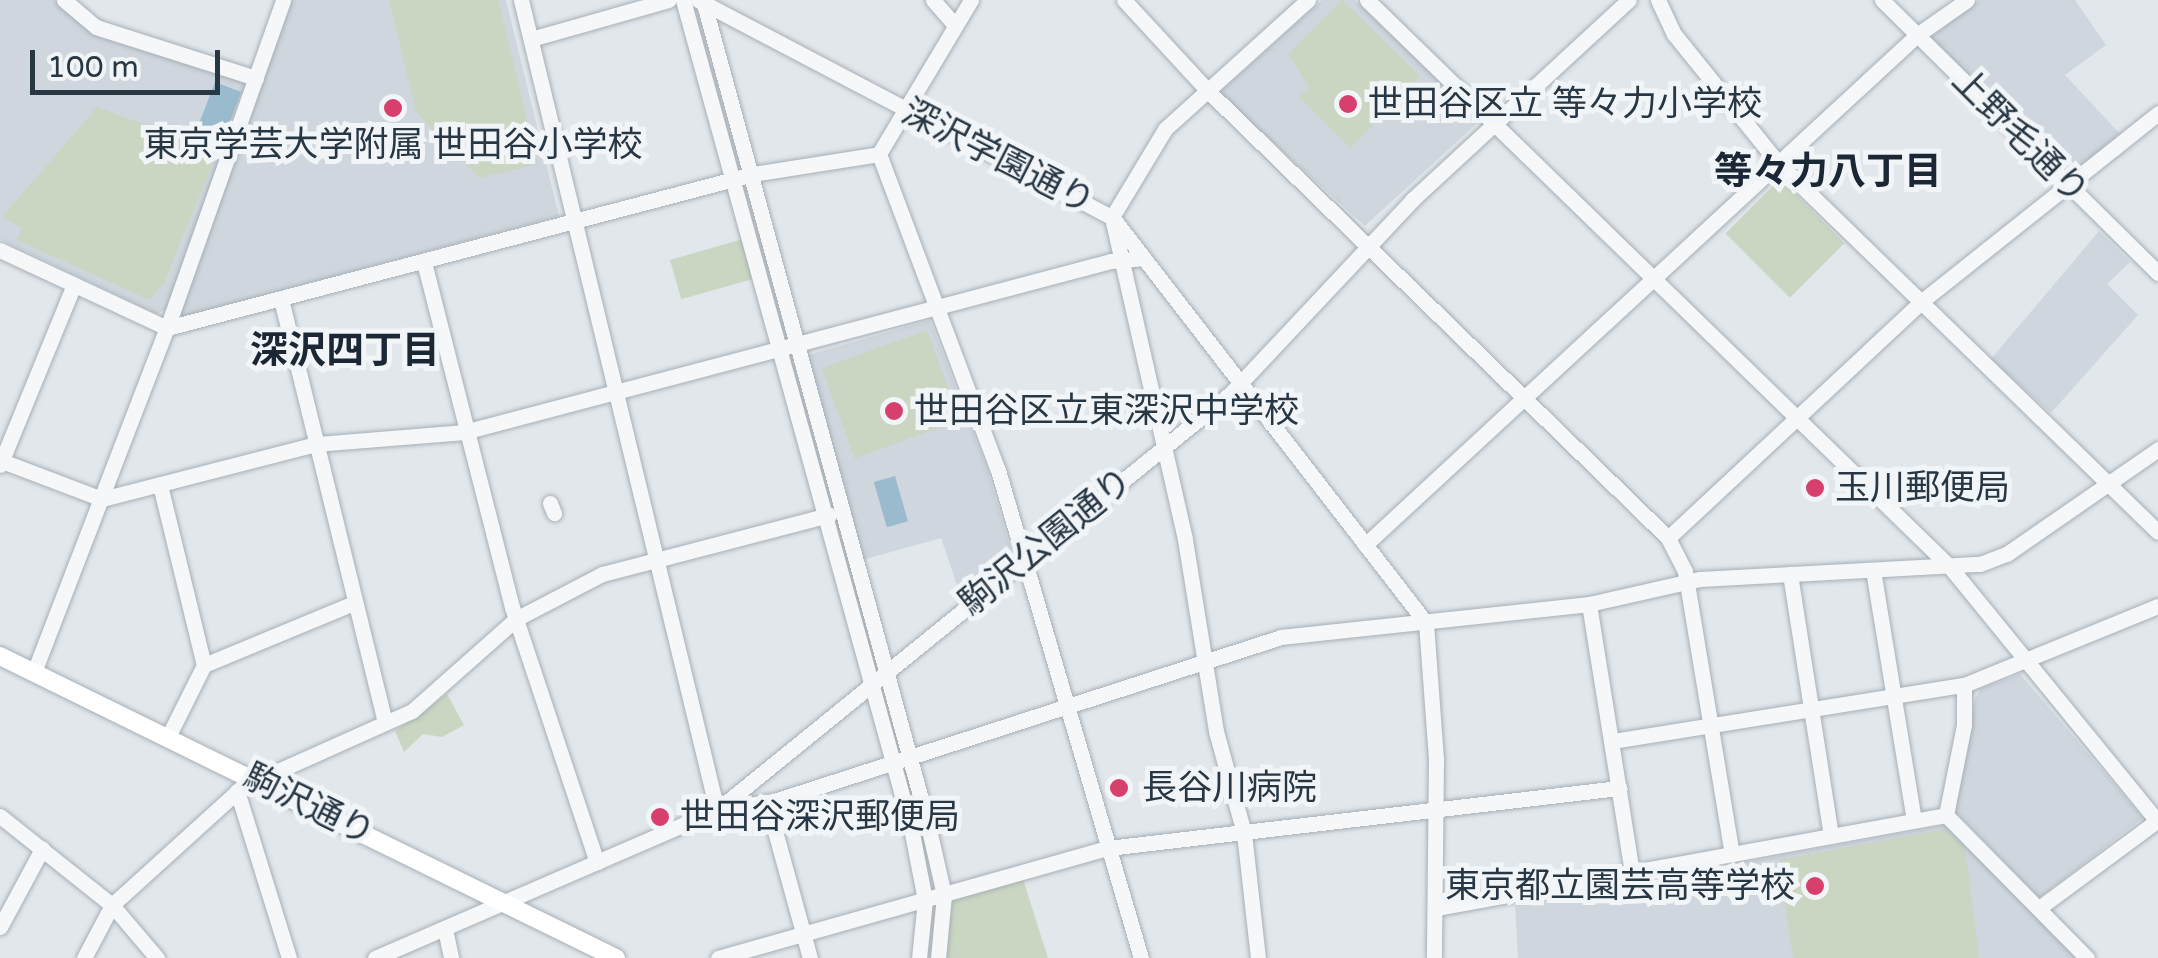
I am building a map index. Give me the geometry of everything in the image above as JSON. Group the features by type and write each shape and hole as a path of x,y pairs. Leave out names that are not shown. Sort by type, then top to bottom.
{"main road":[{"name":"駒沢通り","path":"1,659 510,901 616,958"}],"street":[{"path":"64,0 96,27 256,78"},
{"path":"34,672 167,328 283,0"},
{"path":"521,0 717,810 767,802 1207,656 1281,637 1588,604 1687,581 1950,567 2002,556 2158,449"},
{"path":"531,40 669,0"},
{"path":"683,0 892,762 925,900 919,958"},
{"path":"933,0 955,25"},
{"path":"971,0 879,154 998,470 1141,958"},
{"path":"1124,0 1206,89 1668,538 1687,581 1732,854"},
{"path":"1258,958 1244,833 1216,731 1207,656 1112,216 1164,129 1308,0"},
{"path":"1367,0 1950,567 2158,821 2039,908"},
{"name":"駒沢公園通り","path":"375,958 717,810 1240,383 1367,246 1629,0"},
{"path":"1658,0 1674,34 1778,164 2112,482 2158,532"},
{"name":"上野毛通り","path":"1882,0 2158,273"},
{"path":"1365,544 1918,35 1967,0"},
{"path":"702,1 911,755 944,894 938,958"},
{"name":"深沢学園通り","path":"702,1 1112,216 1426,623"},
{"path":"1668,538 1922,301 2158,113"},
{"path":"0,250 167,328 753,174 879,154"},
{"path":"74,284 1,463 102,499 316,444 464,432 936,306 1120,259 1144,258"},
{"path":"424,262 464,432 516,619 597,862"},
{"path":"281,299 385,722"},
{"path":"160,485 204,665 168,738"},
{"path":"84,958 112,905 237,791 256,779 412,711 516,619 602,574 843,511"},
{"path":"1873,570 1914,820"},
{"path":"1790,574 1830,836"},
{"path":"204,665 354,603"},
{"path":"1588,604 1632,872"},
{"path":"1613,741 1964,686 2158,606"},
{"path":"1426,623 1436,810 1434,958"},
{"path":"1946,815 1964,725 1964,686"},
{"path":"718,958 1108,848 1619,788"},
{"path":"237,791 289,958"},
{"path":"767,802 810,958"},
{"path":"1436,908 1946,815"},
{"path":"1946,815 2087,958"},
{"path":"0,816 112,905 157,958"},
{"path":"0,927 42,849"},
{"path":"445,929 451,958"}],"shaded area":[{"path":"0,0 54,0 98,37 244,81 247,89 167,309 157,314 0,239"},
{"name":"東京学芸大学附属 世田谷小学校","path":"291,0 506,0 559,216 179,318"},
{"name":"世田谷区立 等々力小学校","path":"1322,0 1355,0 1477,115 1477,123 1365,226 1219,93"},
{"path":"1979,0 2075,0 2106,45 2065,75 2121,135 2074,173 1930,38"},
{"path":"2099,231 2130,262 2107,284 2138,315 2051,413 1991,359"},
{"name":"世田谷区立東深沢中学校","path":"930,320 987,468 1011,551 960,594 941,538 862,560 808,355"},
{"path":"2020,674 2143,818 2039,898 1953,809 1975,699 1980,689"},
{"name":"東京都立園芸高等学校","path":"1948,825 2079,958 1518,958 1515,904"}],"green space":[{"path":"389,0 498,0 538,164 479,178 416,112"},
{"path":"1342,0 1420,76 1350,148 1299,97 1309,87 1288,54"},
{"path":"97,107 217,152 164,283 150,300 16,240 22,228 2,217"},
{"path":"1780,179 1844,243 1790,298 1726,233"},
{"path":"743,239 754,278 681,299 670,260"},
{"path":"927,330 960,420 855,459 822,368"},
{"path":"447,694 464,725 442,737 423,734 404,752 395,731"},
{"path":"1946,829 1965,848 1979,958 1793,958 1779,860"},
{"path":"1022,876 1048,958 943,958 952,899"}],"water":[{"path":"215,82 241,92 224,136 198,126"},
{"path":"895,476 908,521 887,527 874,482"}],"place":[{"name":"世田谷区立 等々力小学校","path":"1348,104"},
{"name":"東京学芸大学附属 世田谷小学校","path":"393,108"},
{"name":"世田谷区立東深沢中学校","path":"894,411"},
{"name":"玉川郵便局","path":"1815,488"},
{"name":"長谷川病院","path":"1119,788"},
{"name":"世田谷深沢郵便局","path":"660,817"},
{"name":"東京都立園芸高等学校","path":"1815,886"}],"district":[{"name":"等々力八丁目","path":"1828,173"},
{"name":"深沢四丁目","path":"345,352"}]}
